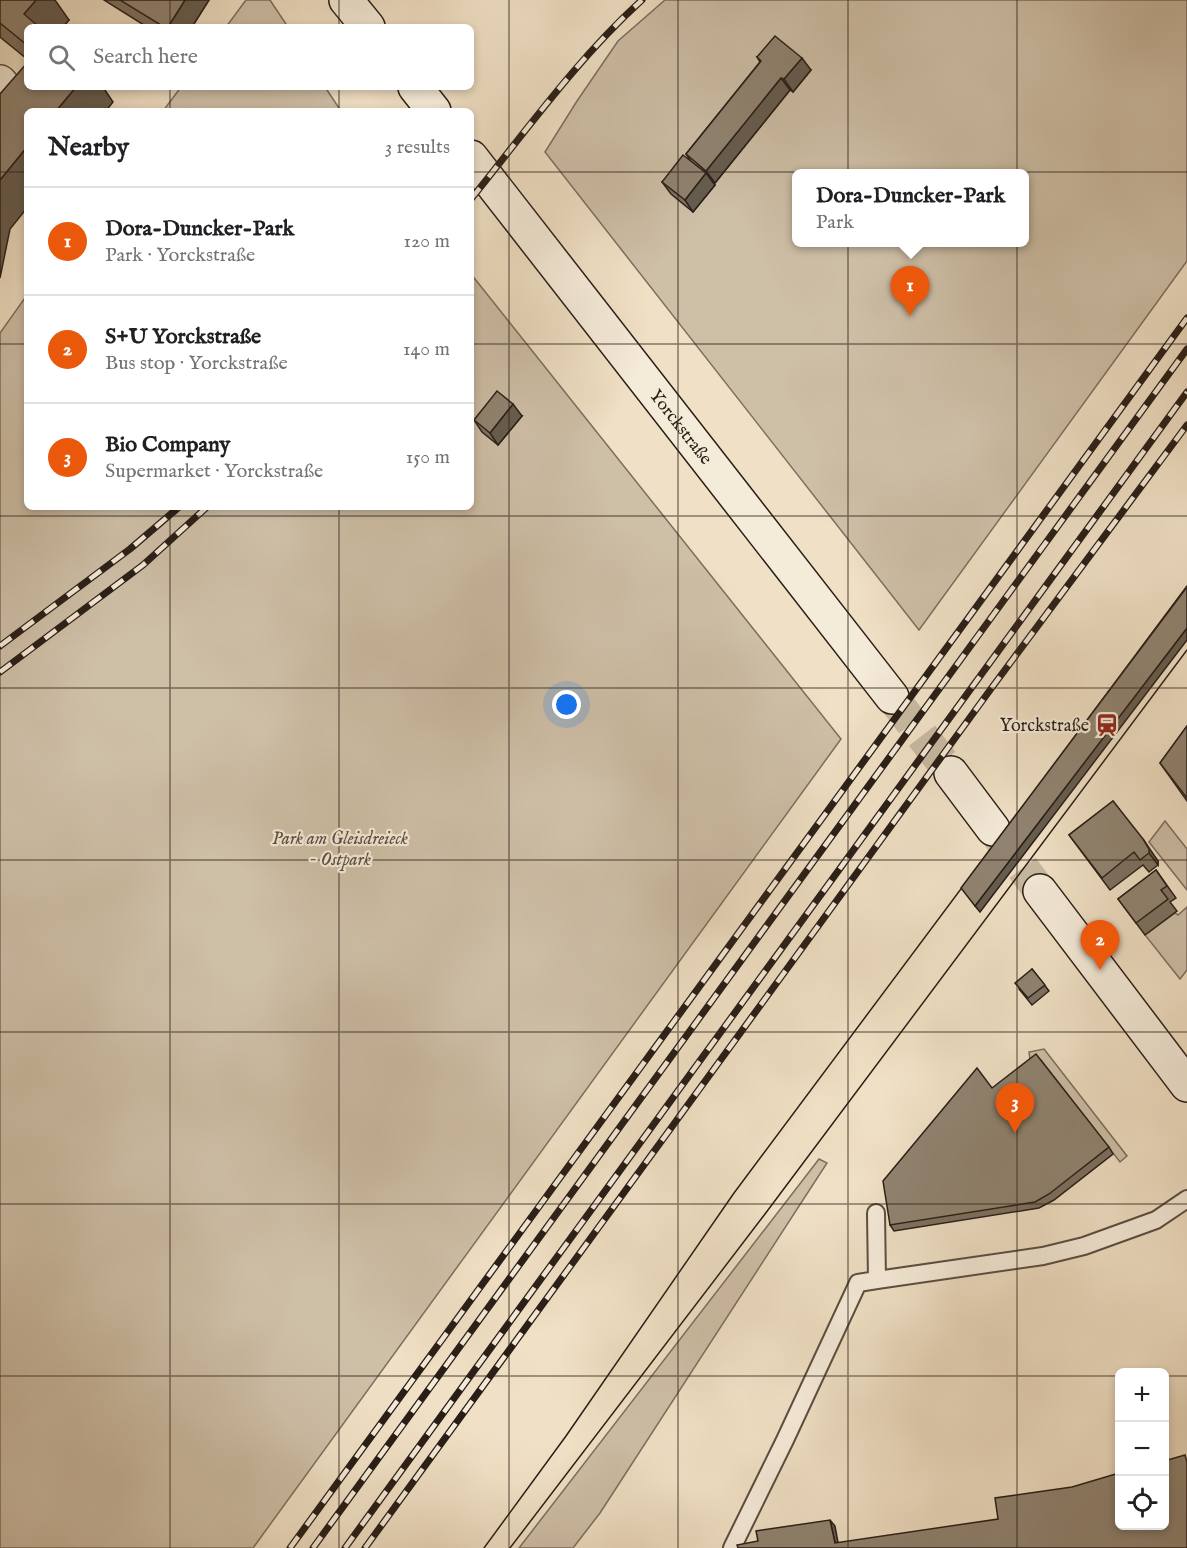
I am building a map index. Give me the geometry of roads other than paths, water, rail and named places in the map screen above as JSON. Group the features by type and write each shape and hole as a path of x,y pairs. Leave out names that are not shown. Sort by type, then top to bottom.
{"main road":[{"path":"346,0 366,24"},
{"path":"0,82 6,89 0,93"},
{"path":"417,90 432,108"},
{"name":"Yorckstraße","path":"474,161 892,697"},
{"path":"951,773 993,829"},
{"path":"1040,891 1187,1085"}],"lane":[{"path":"732,1548 858,1283 1053,1254 1084,1246 1156,1220 1187,1199"},
{"path":"876,1213 877,1280"}],"tunnel":[{"path":"892,697 951,773"},
{"path":"993,829 1040,891"}],"tram line":[{"path":"484,1548 566,1436 734,1193 1187,586"},
{"path":"510,1548 765,1214 1187,650"}],"railway":[{"path":"474,195 574,71 642,0"},
{"path":"290,1548 1187,318"},
{"path":"313,1548 1187,349"},
{"path":"345,1548 1187,392"},
{"path":"365,1548 993,686 1187,425"},
{"path":"0,646 130,549 176,510"},
{"path":"0,672 143,565 204,510"}],"place":[{"name":"Dora-Duncker-Park","path":"910,316"},
{"name":"Yorckstraße","path":"1107,725"},
{"name":"S+U Yorckstraße","path":"1100,970"},
{"name":"Bio Company","path":"1015,1133"}],"park label":[{"name":"Park am Gleisdreieck - Ostpark","path":"340,848"}]}
